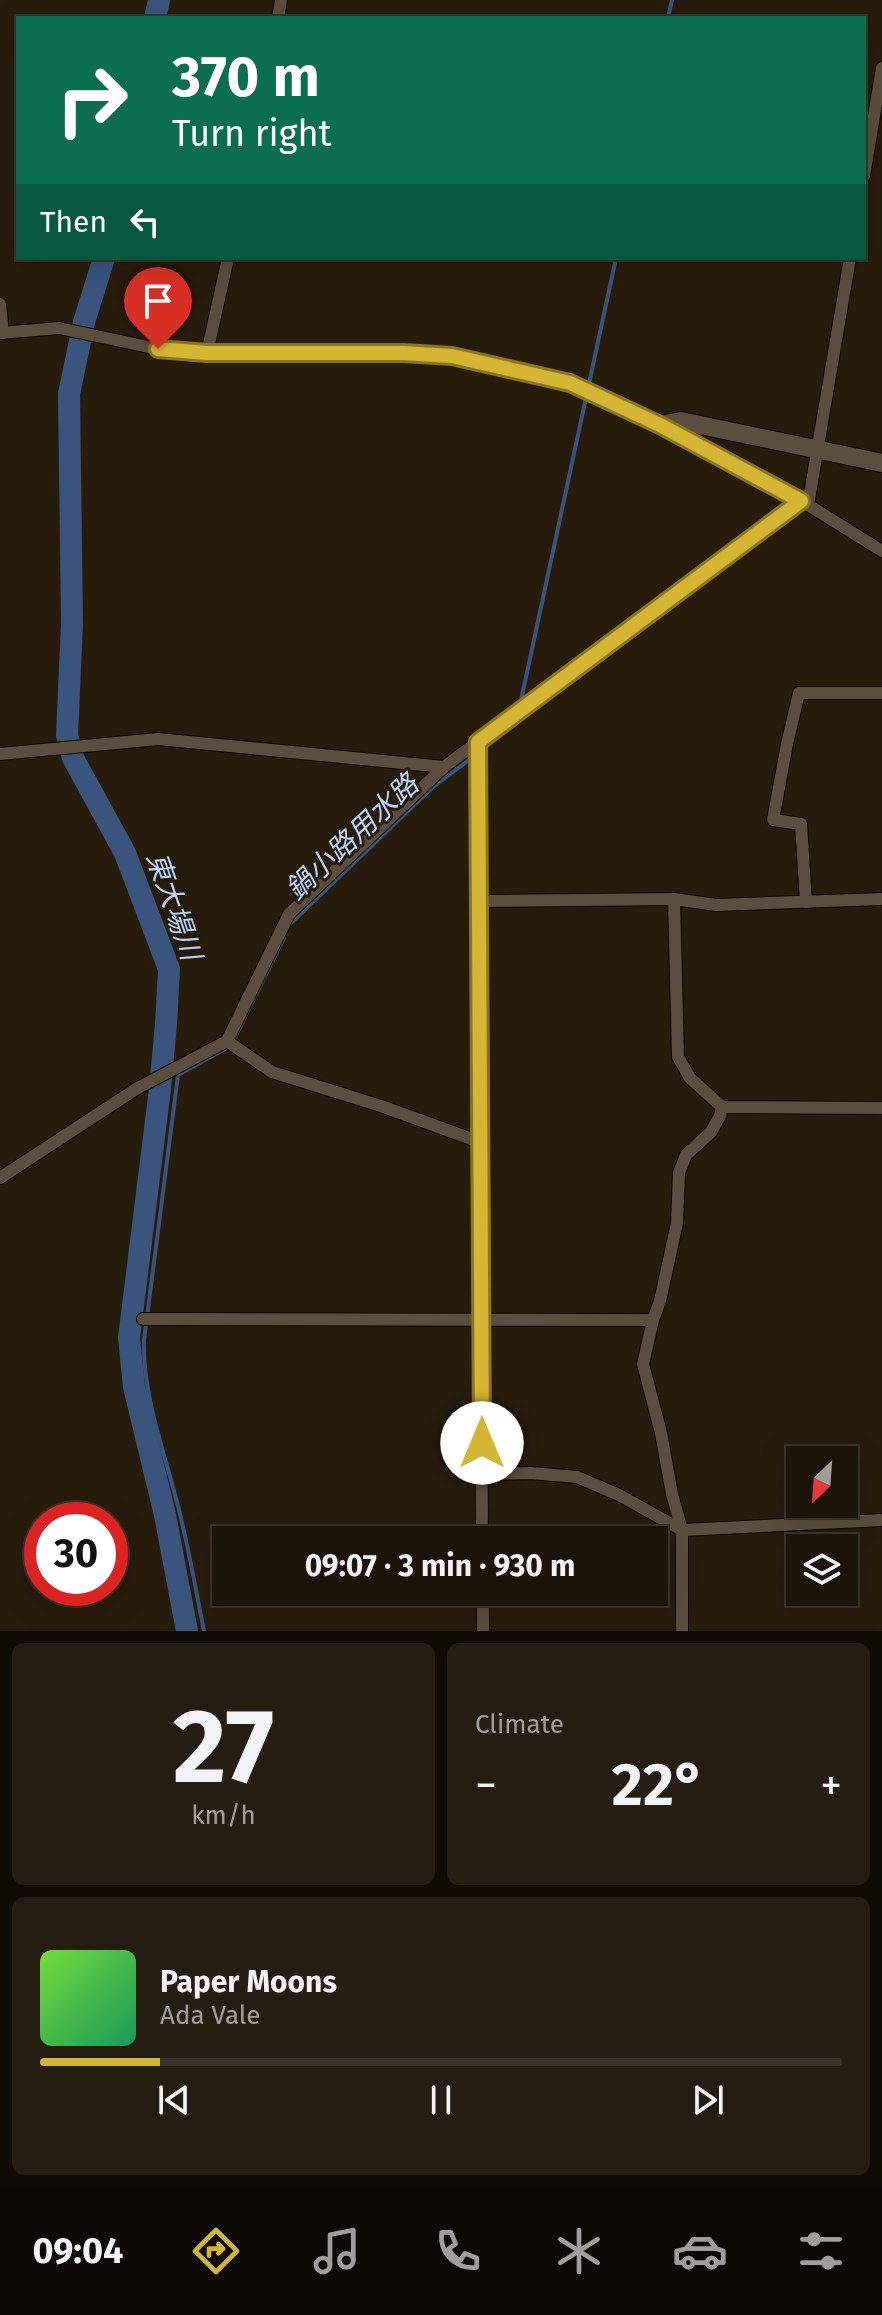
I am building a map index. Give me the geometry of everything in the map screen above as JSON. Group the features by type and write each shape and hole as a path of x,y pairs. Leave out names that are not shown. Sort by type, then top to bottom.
{"street":[{"path":"866,164 882,68"},
{"path":"207,353 228,260"},
{"path":"0,1178 153,1080 227,1041 289,914 444,767 804,503 818,450 850,260"},
{"path":"0,304 1,333 59,328 158,349 207,353 452,356 570,383 660,425 804,503 882,551"},
{"path":"660,425 681,421 882,463"},
{"path":"806,902 801,824 773,820 799,693 882,693"},
{"path":"0,754 158,739 444,767"},
{"path":"478,742 482,1526"},
{"path":"479,901 674,899 716,905 882,899"},
{"path":"674,899 678,1057 690,1078 722,1107 882,1108"},
{"path":"227,1041 272,1072 381,1106 480,1142"},
{"path":"682,1631 682,1530 643,1364 677,1223 679,1173 686,1155 711,1132 722,1107"},
{"path":"143,1319 653,1320"},
{"path":"482,1474 531,1473 577,1477 619,1495 682,1530 882,1520"},
{"path":"483,1606 483,1631"}],"waterway":[{"name":"東大場川","path":"155,16 159,0"},
{"name":"鍋小路用水路","path":"668,16 672,0"},
{"name":"東大場川","path":"103,260 84,322 69,394 72,623 67,735 73,758 125,853 169,969 160,1089 129,1338 134,1387 165,1515 187,1631"},
{"name":"鍋小路用水路","path":"520,705 616,260"},
{"name":"鍋小路用水路","path":"291,923 432,788 516,724 517,717"},
{"name":"鍋小路用水路","path":"233,1041 284,938"},
{"name":"鍋小路用水路","path":"204,1631 183,1525 151,1404 144,1340 178,1075 227,1048"}],"route":[{"path":"158,349 207,353 452,356 570,383 615,402 801,501 478,742 482,1443"}]}
